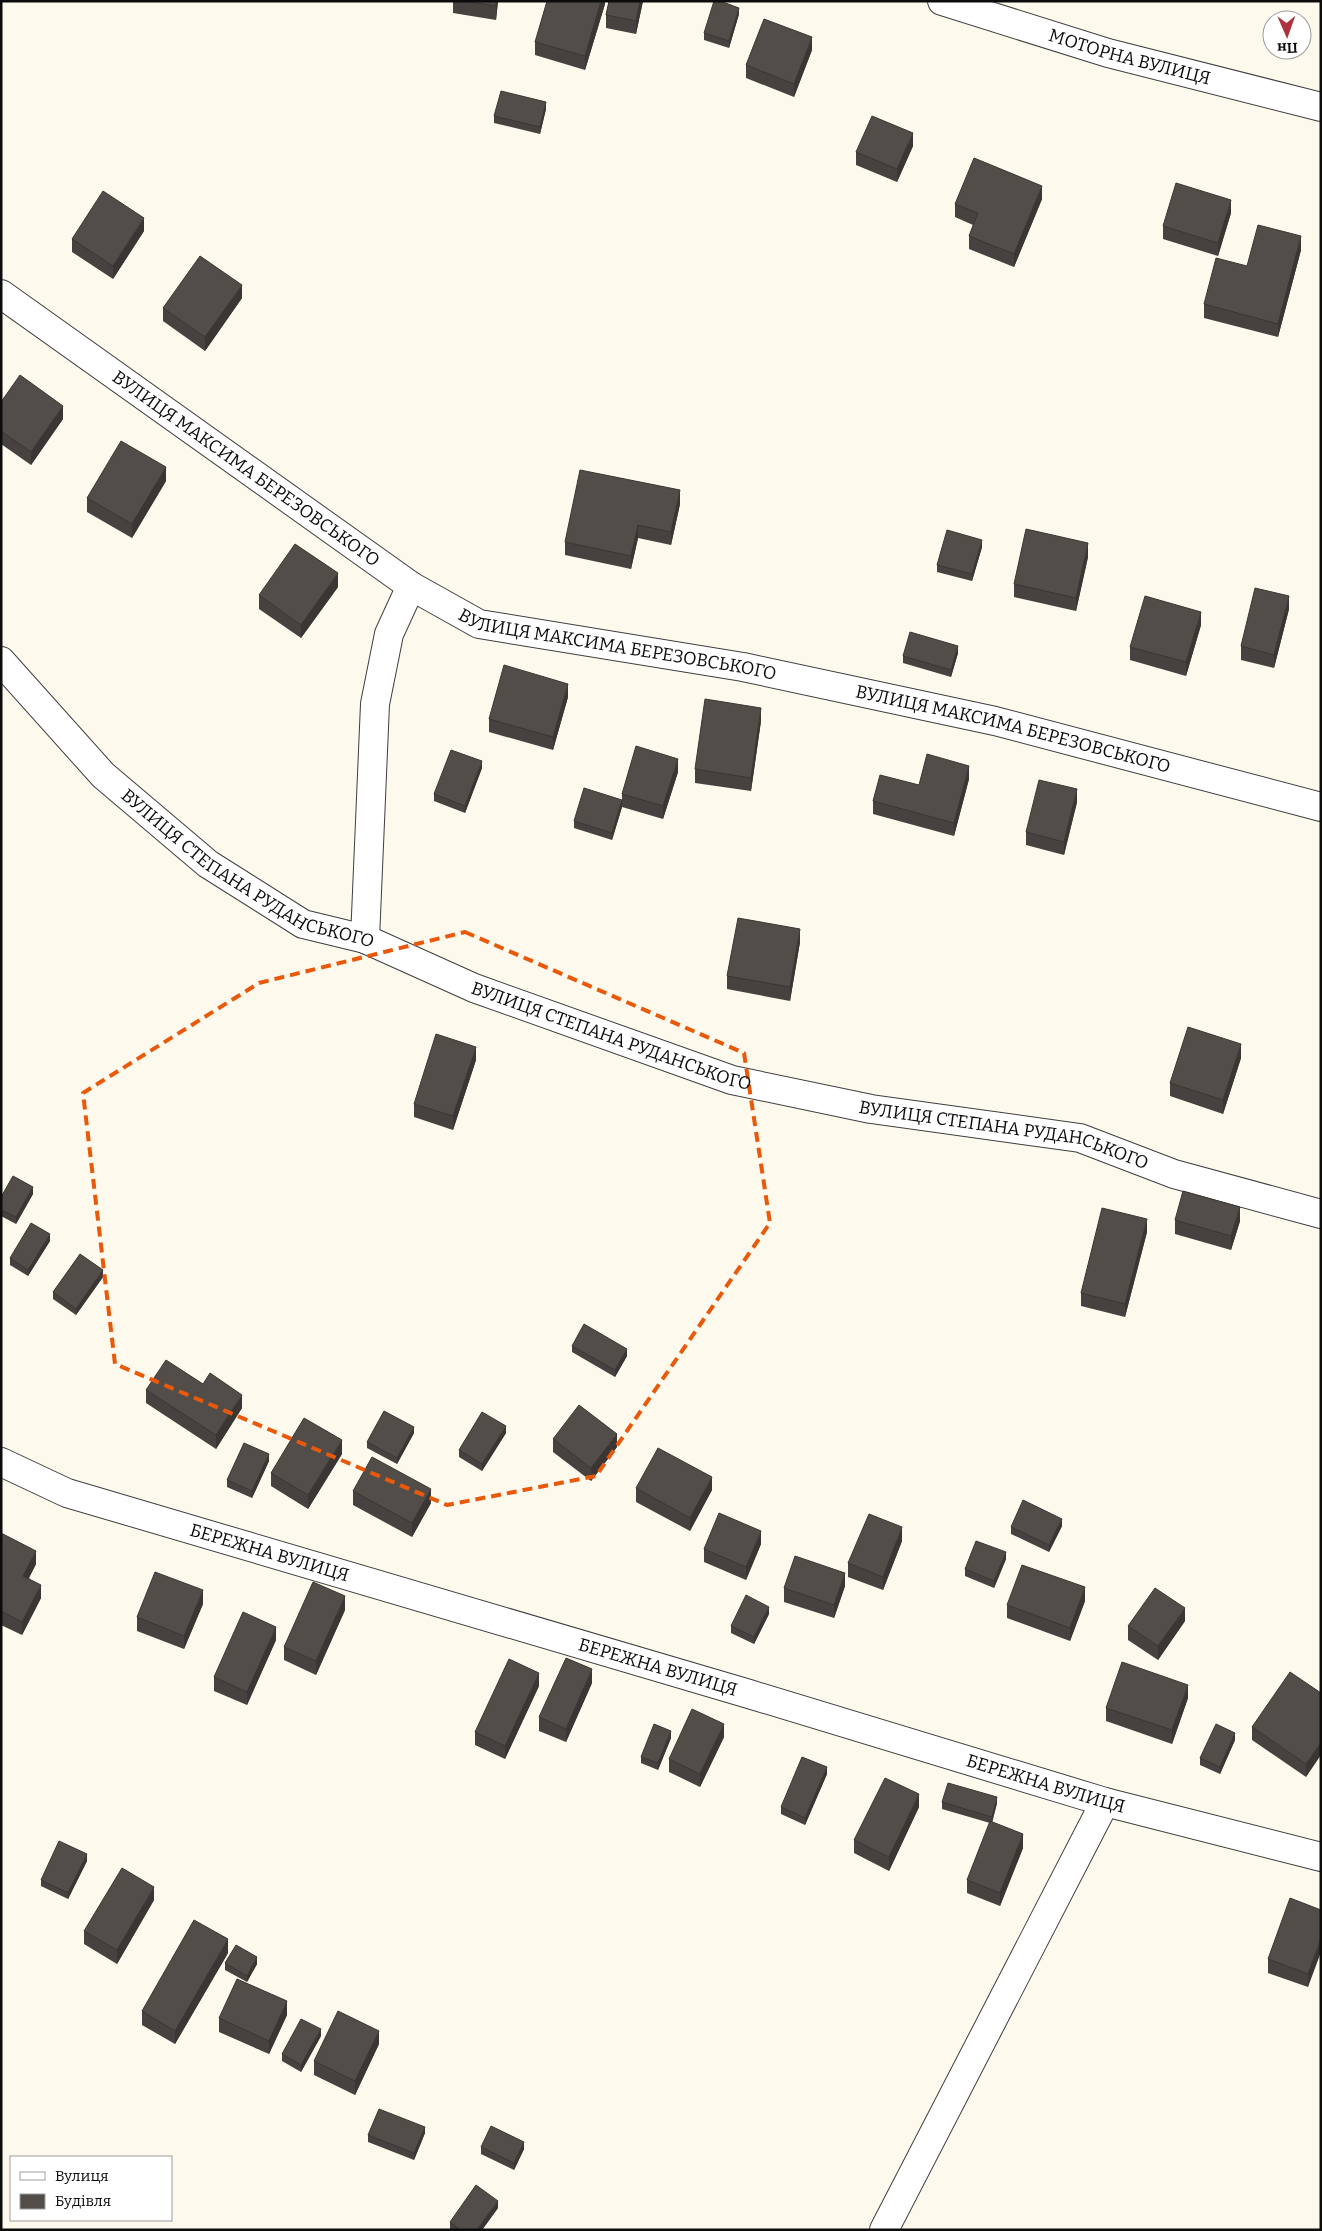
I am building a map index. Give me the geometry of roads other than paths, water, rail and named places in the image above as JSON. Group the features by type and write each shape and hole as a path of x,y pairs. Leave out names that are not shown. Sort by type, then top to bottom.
{"street":[{"name":"МОТОРНА ВУЛИЦЯ","path":"942,1 1108,53 1321,107"},
{"name":"ВУЛИЦЯ МАКСИМА БЕРЕЗОВСЬКОГО","path":"1,294 411,586 478,624 743,667 986,719 1321,807"},
{"path":"364,939 375,704 389,634 411,586"},
{"name":"ВУЛИЦЯ СТЕПАНА РУДАНСЬКОГО","path":"1,661 103,775 208,864 303,924 364,939 474,988 732,1080 871,1109 1080,1138 1174,1174 1321,1214"},
{"name":"БЕРЕЖНА ВУЛИЦЯ","path":"1,1462 67,1493 750,1694 1105,1802 1321,1857"},
{"path":"884,2230 1105,1802"}]}
